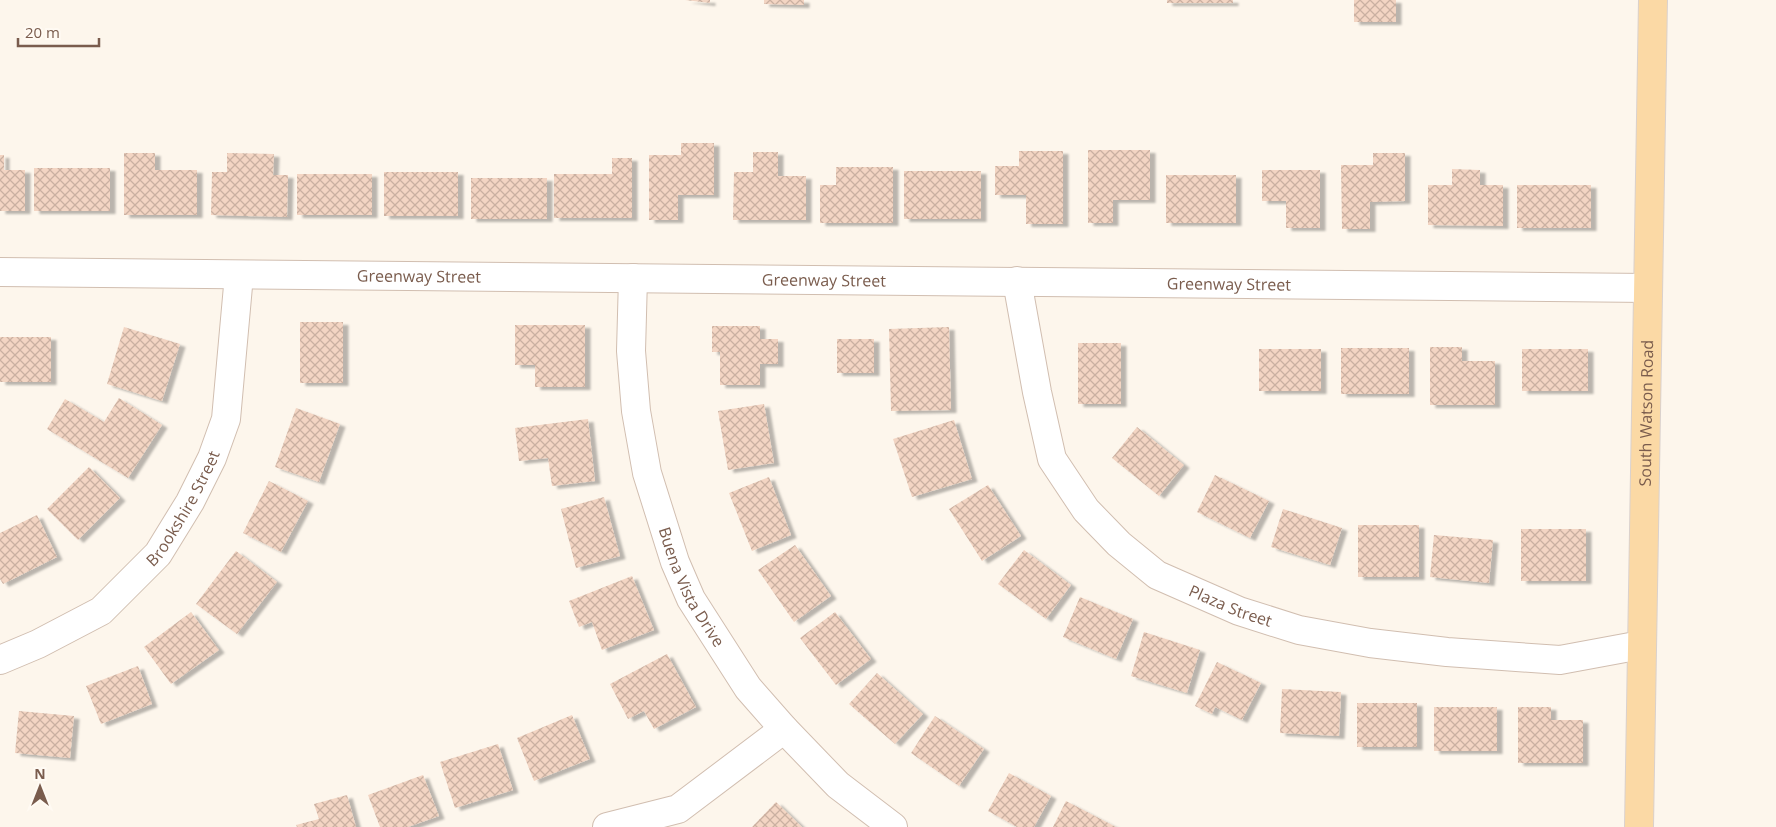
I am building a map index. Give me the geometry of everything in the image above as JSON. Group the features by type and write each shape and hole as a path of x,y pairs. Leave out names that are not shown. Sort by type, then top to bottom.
{"main road":[{"name":"South Watson Road","path":"1639,827 1653,0"}],"street":[{"name":"Greenway Street","path":"0,272 239,276 1018,281 1648,288"},
{"name":"Brookshire Street","path":"0,660 38,644 101,611 158,554 163,546 190,502 212,458 226,419 239,276"},
{"name":"Buena Vista Drive","path":"633,278 631,351 636,411 647,473 675,562 691,599 743,680 784,729 838,785 893,827"},
{"name":"Plaza Street","path":"1018,281 1037,392 1052,459 1086,510 1119,544 1157,575 1239,611 1299,630 1370,643 1447,652 1560,660 1641,644"},
{"path":"608,827 678,808 784,729"}],"building":[{"path":"685,0 710,0 710,3"},
{"path":"764,0 804,0 804,5 764,4"},
{"path":"1167,0 1233,0 1233,3 1167,3"},
{"path":"1354,0 1396,0 1396,22 1354,22"},
{"path":"681,143 714,143 714,195 678,195 678,220 649,220 649,155 681,155"},
{"path":"1088,150 1150,150 1150,200 1113,200 1113,223 1088,223"},
{"path":"1019,151 1063,151 1063,224 1026,224 1026,195 995,195 995,166 1019,166"},
{"path":"753,152 778,152 778,176 806,176 806,220 733,220 734,172 753,172"},
{"path":"124,153 155,153 155,170 197,170 197,215 124,215"},
{"path":"227,153 274,154 273,175 288,175 287,217 211,215 212,172 227,172"},
{"path":"1373,153 1405,153 1405,201 1370,202 1370,229 1342,229 1341,165 1373,165"},
{"path":"0,155 4,155 4,170 25,170 25,211 0,211"},
{"path":"612,158 632,158 632,218 554,218 554,174 612,174"},
{"path":"836,167 893,167 893,223 820,223 820,185 836,185"},
{"path":"34,168 110,168 110,211 34,211"},
{"path":"1452,169 1480,170 1480,185 1503,185 1503,226 1428,225 1428,185 1452,185"},
{"path":"1262,170 1320,170 1320,228 1286,228 1286,201 1262,201"},
{"path":"904,171 981,171 981,219 904,219"},
{"path":"384,172 458,172 458,216 384,216"},
{"path":"297,174 372,174 372,215 297,215"},
{"path":"1166,175 1236,175 1236,223 1166,223"},
{"path":"471,178 547,178 547,219 471,219"},
{"path":"1517,185 1591,185 1591,228 1517,228"},
{"path":"300,322 343,322 343,383 300,383"},
{"path":"515,325 585,325 585,387 535,387 535,365 515,365"},
{"path":"712,326 760,326 760,339 778,339 778,364 760,364 760,385 720,385 720,352 712,352"},
{"path":"124,327 180,344 162,401 107,384"},
{"path":"949,327 951,410 891,411 889,329"},
{"path":"0,337 51,337 51,382 0,382"},
{"path":"837,339 874,339 874,373 837,373"},
{"path":"1078,343 1121,343 1121,404 1078,404"},
{"path":"1430,347 1462,347 1462,361 1495,361 1495,405 1430,405"},
{"path":"1341,348 1409,348 1409,394 1341,394"},
{"path":"1259,349 1321,349 1321,391 1259,391"},
{"path":"1522,349 1588,349 1588,391 1522,391"},
{"path":"119,398 162,425 128,478 47,429 65,399 104,422"},
{"path":"764,404 774,463 728,470 718,411"},
{"path":"296,408 340,424 319,482 275,467"},
{"path":"588,419 595,481 552,486 548,458 519,461 515,428"},
{"path":"954,420 972,479 912,497 893,439"},
{"path":"1137,427 1184,465 1159,496 1112,458"},
{"path":"89,467 120,498 78,540 47,509"},
{"path":"1215,475 1269,501 1250,538 1197,512"},
{"path":"769,477 791,535 752,551 729,493"},
{"path":"269,481 308,501 281,552 243,533"},
{"path":"988,485 1021,536 982,561 949,509"},
{"path":"604,497 620,556 576,568 561,509"},
{"path":"1283,509 1342,528 1330,565 1271,547"},
{"path":"37,515 57,557 3,584 0,579 0,533"},
{"path":"1358,525 1419,525 1419,577 1358,577"},
{"path":"1521,529 1586,529 1586,581 1521,581"},
{"path":"1434,535 1493,540 1489,583 1430,577"},
{"path":"795,545 831,596 794,622 758,570"},
{"path":"1024,550 1071,585 1046,619 998,584"},
{"path":"236,551 277,582 237,634 196,604"},
{"path":"632,576 654,630 602,650 592,622 579,627 569,601"},
{"path":"1080,597 1133,619 1116,659 1063,637"},
{"path":"191,612 219,650 171,684 144,647"},
{"path":"835,612 871,659 836,685 800,638"},
{"path":"1144,632 1200,650 1187,693 1131,676"},
{"path":"667,654 696,707 654,729 644,711 628,719 610,684"},
{"path":"1217,662 1261,683 1242,720 1215,707 1212,714 1195,706"},
{"path":"138,666 152,704 101,724 86,686"},
{"path":"877,673 923,714 895,744 849,704"},
{"path":"1282,689 1341,692 1339,736 1280,733"},
{"path":"1357,703 1417,703 1417,747 1357,747"},
{"path":"1434,707 1497,707 1497,751 1434,751"},
{"path":"1518,707 1551,707 1551,720 1583,720 1583,763 1518,763"},
{"path":"19,711 74,716 70,758 15,753"},
{"path":"572,715 590,759 534,781 517,738"},
{"path":"935,716 984,749 959,786 911,753"},
{"path":"498,744 513,790 455,808 440,762"},
{"path":"1009,773 1051,796 1034,827 1017,827 988,811"},
{"path":"423,775 439,816 408,827 380,827 368,795"},
{"path":"347,795 356,827 297,827 296,825 319,819 314,804"},
{"path":"1066,801 1116,827 1053,827"},
{"path":"776,802 802,827 752,827"}]}
